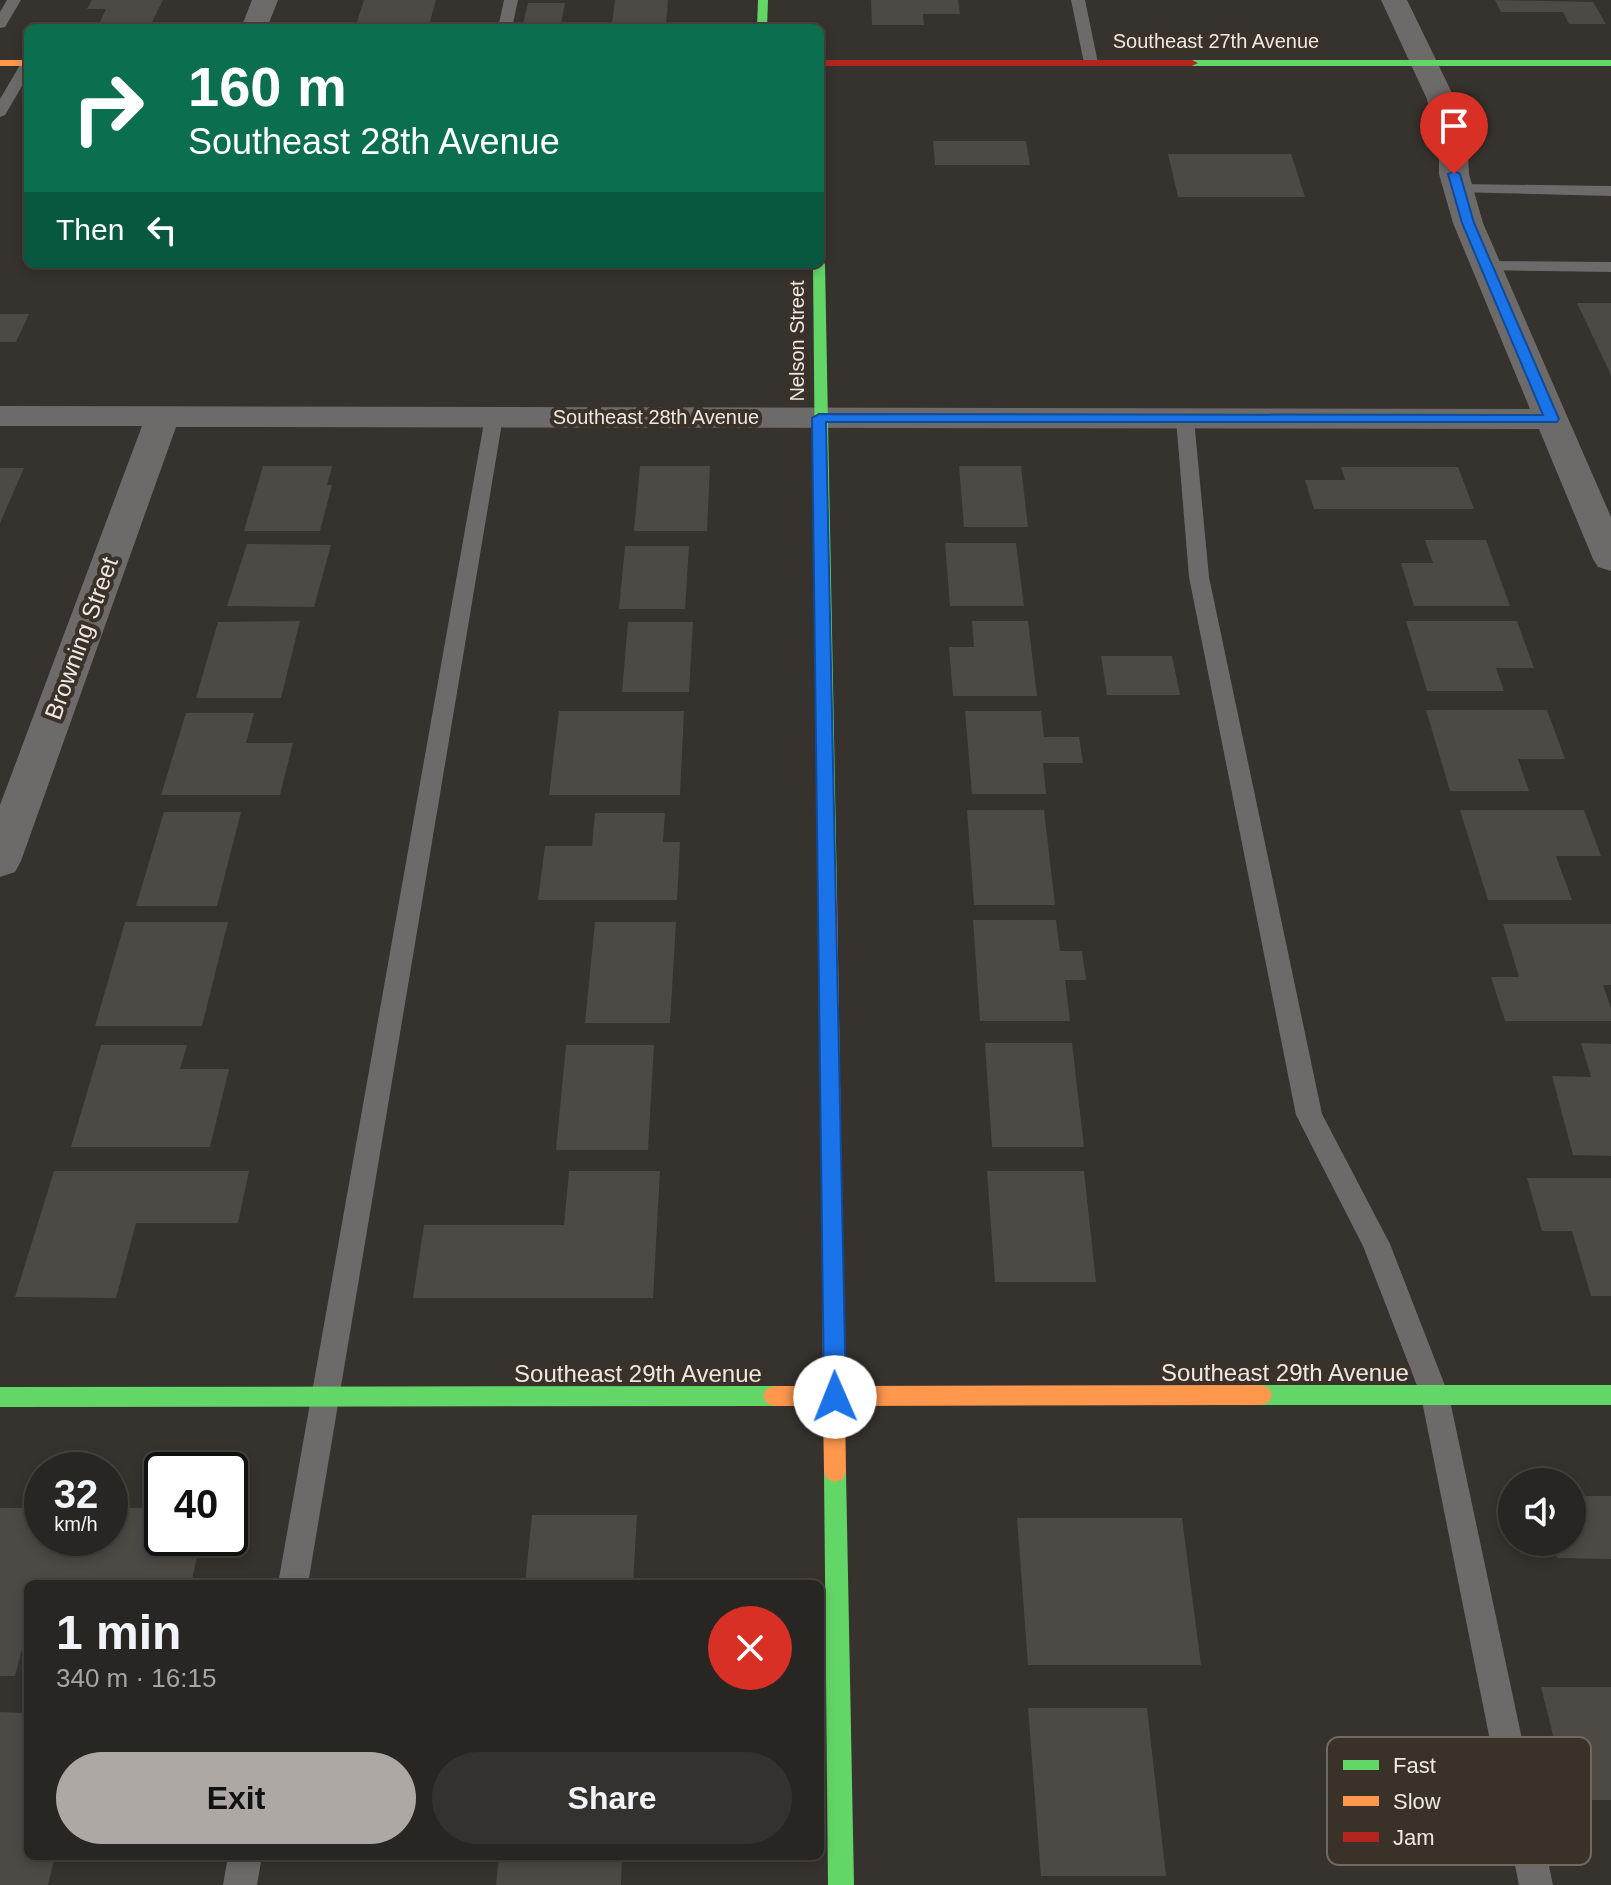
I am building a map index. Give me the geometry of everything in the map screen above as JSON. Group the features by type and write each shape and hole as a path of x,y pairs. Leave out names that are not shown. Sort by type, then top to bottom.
{"street":[{"path":"256,24 265,0"},
{"path":"762,24 763,0"},
{"path":"1394,0 1421,63 1440,97 1453,138 1454,174 1468,223 1611,559"},
{"path":"0,63 24,63"},
{"name":"Southeast 27th Avenue","path":"824,63 1611,63"},
{"name":"Nelson Street","path":"819,268 841,1885"},
{"name":"Southeast 28th Avenue","path":"0,416 1552,419"},
{"name":"Browning Street","path":"0,861 163,416"},
{"name":"Southeast 29th Avenue","path":"0,1397 1611,1395"}],"lane":[{"path":"0,24 14,0"},
{"path":"506,24 511,0"},
{"path":"1078,0 1091,63"},
{"path":"0,112 24,70"},
{"path":"1458,189 1611,191"},
{"path":"1487,266 1611,267"},
{"path":"294,1580 494,417"},
{"path":"1185,419 1199,577 1309,1115 1376,1244 1435,1396 1505,1737"},
{"path":"240,1885 244,1860"},
{"path":"1532,1865 1536,1885"}],"building":[{"path":"92,0 163,0 152,22 100,22 106,9 87,9"},
{"path":"364,0 436,0 429,24 356,24"},
{"path":"615,0 668,0 666,24 612,24"},
{"path":"871,0 958,0 960,14 923,14 924,25 872,25"},
{"path":"1495,0 1593,2 1606,24 1569,24 1563,12 1501,12"},
{"path":"528,3 565,3 561,24 523,24"},
{"path":"933,141 1026,141 1030,165 935,165"},
{"path":"1168,154 1291,154 1305,197 1178,197"},
{"path":"1577,303 1611,303 1611,375"},
{"path":"0,314 29,314 16,342 0,342"},
{"path":"263,466 332,466 327,485 332,485 320,531 244,531"},
{"path":"640,466 710,466 707,531 634,531"},
{"path":"959,466 1021,466 1028,527 964,527"},
{"path":"1341,467 1458,467 1474,509 1314,509 1305,480 1345,480"},
{"path":"0,468 24,468 0,523"},
{"path":"1425,540 1486,540 1510,606 1414,606 1401,563 1433,563"},
{"path":"945,543 1016,543 1024,606 950,606"},
{"path":"247,544 331,545 314,607 227,606"},
{"path":"625,546 689,546 685,609 619,609"},
{"path":"300,621 281,698 196,698 218,622"},
{"path":"972,621 1028,621 1037,696 953,696 949,647 974,647"},
{"path":"1406,621 1517,621 1534,668 1496,668 1504,691 1427,691"},
{"path":"628,622 693,622 689,692 622,692"},
{"path":"1101,656 1172,656 1180,695 1107,695"},
{"path":"1426,710 1547,710 1565,759 1518,759 1529,791 1450,791"},
{"path":"559,711 684,711 680,795 549,795"},
{"path":"965,711 1041,711 1044,737 1079,737 1083,763 1043,763 1046,794 972,794"},
{"path":"186,713 254,713 246,743 293,743 280,795 161,795"},
{"path":"967,810 1044,810 1055,905 974,905"},
{"path":"1460,810 1584,810 1601,856 1556,856 1572,900 1488,900"},
{"path":"164,812 241,812 217,906 136,906"},
{"path":"595,813 665,813 663,842 680,842 677,900 538,900 545,846 592,846"},
{"path":"973,920 1056,920 1060,951 1082,951 1086,980 1065,980 1070,1021 980,1021"},
{"path":"125,922 228,922 202,1026 95,1026"},
{"path":"595,922 676,922 670,1023 585,1023"},
{"path":"1503,924 1611,924 1611,985 1603,985 1611,1008 1611,1021 1505,1021 1491,977 1519,977"},
{"path":"985,1043 1072,1043 1084,1147 992,1147"},
{"path":"1581,1043 1611,1044 1611,1156 1573,1155 1552,1076 1591,1077"},
{"path":"101,1045 187,1045 180,1069 229,1069 210,1147 71,1147"},
{"path":"566,1045 654,1045 648,1150 556,1150"},
{"path":"54,1171 249,1171 238,1223 136,1223 116,1298 15,1297"},
{"path":"569,1171 660,1171 653,1298 413,1298 424,1225 564,1225"},
{"path":"987,1171 1084,1171 1096,1282 995,1282"},
{"path":"1527,1178 1611,1178 1611,1296 1591,1296 1572,1231 1542,1231"},
{"path":"1586,1496 1611,1496 1611,1559 1557,1558 1586,1556"},
{"path":"0,1508 24,1508 24,1556 128,1556 128,1508 144,1508 144,1556 197,1556 192,1580 24,1580 24,1641 15,1676 0,1676"},
{"path":"532,1515 637,1515 633,1580 525,1580"},
{"path":"1017,1518 1182,1518 1201,1665 1028,1665"},
{"path":"1541,1687 1611,1687 1611,1800 1591,1800 1591,1737 1553,1737"},
{"path":"1028,1708 1147,1708 1166,1876 1041,1876"},
{"path":"0,1712 24,1713 24,1860 54,1860 48,1885 0,1885"},
{"path":"499,1860 622,1860 621,1885 496,1885"}],"traffic: fast":[{"path":"762,24 763,0"},
{"path":"1192,63 1611,63"},
{"path":"819,268 828,894"},
{"path":"1261,1395 1611,1395"},
{"path":"0,1397 774,1396"},
{"path":"835,1472 841,1885"}],"traffic: slow":[{"path":"0,63 24,63"},
{"path":"828,894 835,1472"},
{"path":"774,1396 1261,1395"}],"traffic: jam":[{"path":"824,63 1192,63"}],"route":[{"path":"835,1397 819,418 1552,419 1468,223 1454,174"}]}
